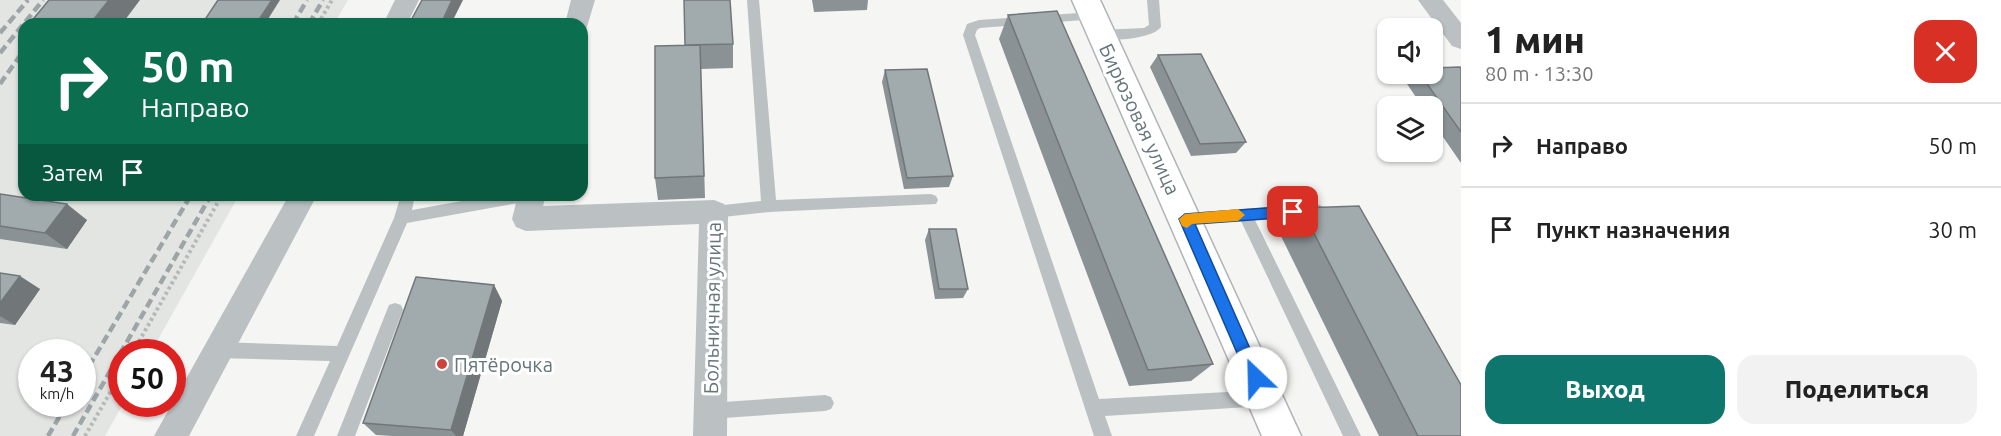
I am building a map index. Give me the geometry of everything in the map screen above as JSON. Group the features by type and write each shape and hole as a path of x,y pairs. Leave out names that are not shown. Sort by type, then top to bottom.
{"main road":[{"name":"Бирюзовая улица","path":"1093,17 1282,436"}],"street":[{"path":"398,18 407,0"},
{"path":"578,18 583,0"},
{"path":"1430,0 1461,39"},
{"path":"171,436 216,350 300,201"},
{"name":"Больничная улица","path":"530,201 526,219 714,212 710,424"}],"lane":[{"path":"753,0 770,206"},
{"path":"1102,436 969,35 971,27 979,24 1093,17 1147,32 1155,27 1153,0"},
{"path":"305,436 402,218 406,201"},
{"path":"402,218 497,201"},
{"path":"714,212 770,206 931,201"},
{"path":"1185,219 1328,210"},
{"path":"1245,214 1352,436"},
{"path":"346,436 395,310"},
{"path":"216,350 340,354"},
{"path":"1093,408 1264,398"},
{"path":"710,424 825,403"}],"path":[{"path":"322,18 332,0"},
{"path":"140,339 219,201"},
{"path":"85,436 108,396"}],"shaded area":[{"path":"0,0 348,0 338,18 18,18 18,201 236,201 158,339 108,339 108,417 116,417 105,436 0,436"}],"building":[{"path":"49,0 109,0 95,18 34,18"},
{"path":"218,0 272,0 260,18 206,18"},
{"path":"422,0 452,0 444,18 412,18"},
{"path":"684,0 730,0 733,44 685,45"},
{"path":"1057,11 1213,364 1148,370 1008,15"},
{"path":"700,45 704,176 655,178 655,46"},
{"path":"1201,54 1246,142 1200,144 1158,55"},
{"path":"1460,67 1461,69 1461,132 1443,107 1443,96 1436,96 1427,84 1443,84 1443,68"},
{"path":"927,69 953,176 907,178 885,70"},
{"path":"0,194 18,197 18,201 67,204 45,233 0,226"},
{"path":"1359,206 1461,385 1461,436 1418,436 1301,208"},
{"path":"929,229 956,229 968,289 939,289"},
{"path":"0,273 20,276 0,303"},
{"path":"416,277 494,285 451,430 363,423"}],"railway":[{"path":"0,33 28,0"},
{"path":"28,18 43,0"},
{"path":"296,18 307,0"},
{"path":"312,18 323,0"},
{"path":"0,53 18,31"},
{"path":"0,84 18,58"},
{"path":"96,354 187,201"},
{"path":"73,436 208,201"},
{"path":"48,436 59,417"}],"slow traffic":[{"path":"1187,222 1185,219 1238,215"}],"place":[{"name":"Пятёрочка","path":"442,364"}],"route":[{"path":"1256,378 1185,219 1293,212"}]}
